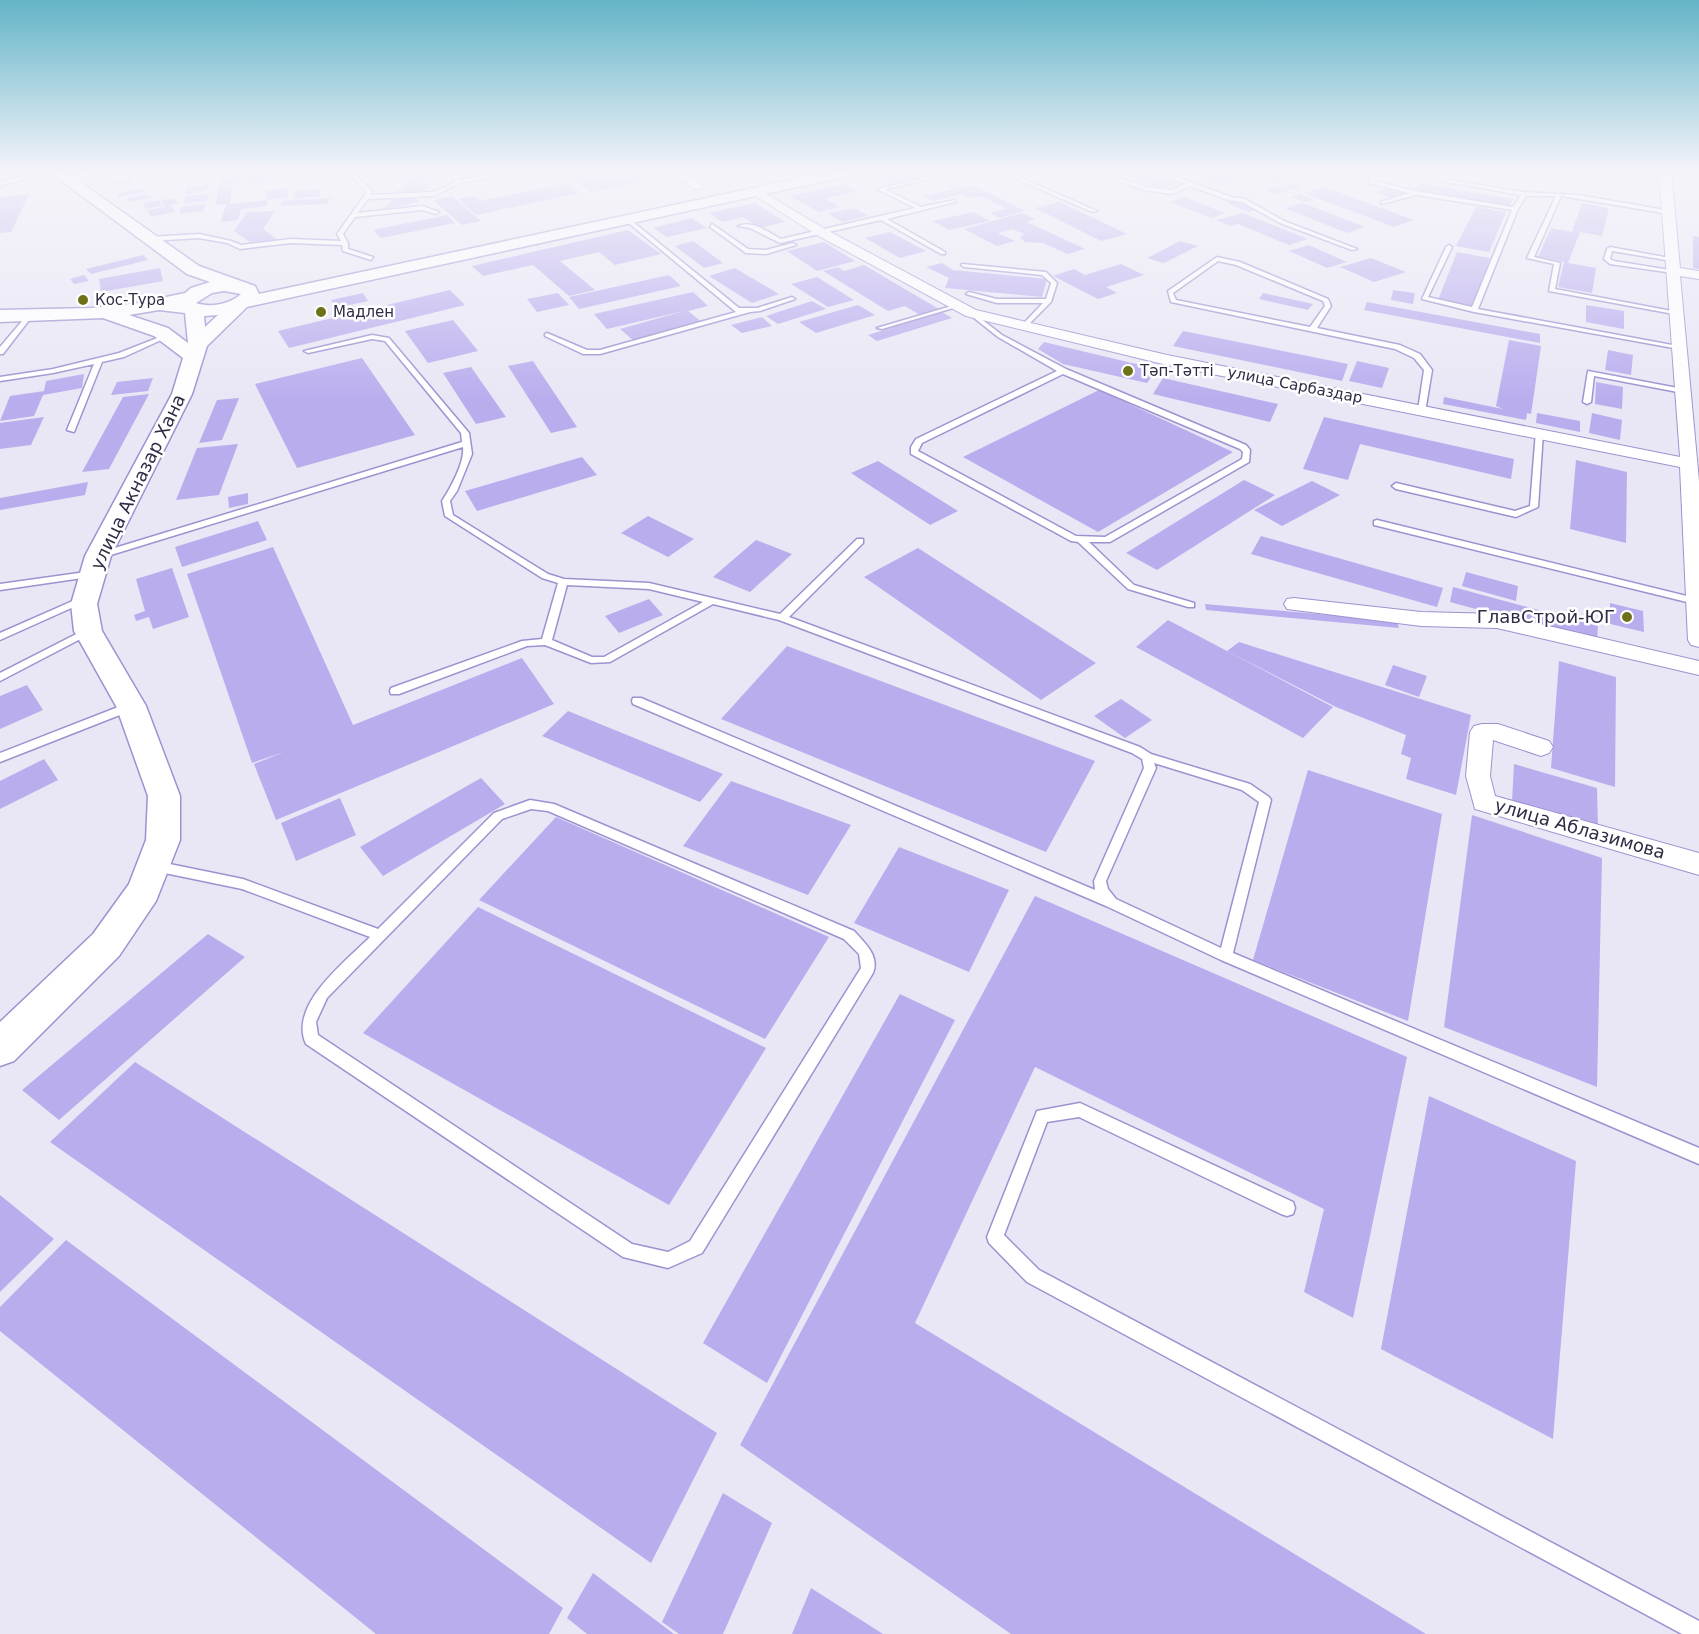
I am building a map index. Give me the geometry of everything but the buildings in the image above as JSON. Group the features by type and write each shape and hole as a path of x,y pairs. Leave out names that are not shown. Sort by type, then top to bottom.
{"main road":[{"path":"160,246 193,270 238,295 488,246"},
{"path":"337,265 376,256"},
{"name":"улица Акназар Хана","path":"193,270 196,350"},
{"path":"0,315 99,312 194,302 216,310 260,282"},
{"name":"улица Акназар Хана","path":"92,576 182,394 196,350 238,295"},
{"path":"99,312 161,332 196,350"},
{"path":"0,1048 106,945 144,891 163,840 164,796 131,706 88,631 92,576"}],"street":[{"name":"улица Сарбаздар","path":"847,246 964,310 1024,326 1167,360 1539,432 1689,464"},
{"path":"1672,246 1689,464 1699,640"},
{"path":"1673,265 1699,275"},
{"path":"1294,604 1421,619 1497,621 1699,668"},
{"name":"улица Аблазимова","path":"1541,747 1498,732 1482,732 1478,776 1484,802 1699,864"}],"lane":[{"path":"345,246 345,250 376,256"},
{"path":"659,246 731,307 747,311"},
{"path":"740,246 746,251 766,252 785,246"},
{"path":"931,246 943,253"},
{"path":"1347,246 1354,249"},
{"path":"1474,310 1500,246"},
{"path":"1535,246 1530,258 1557,263 1551,290 1677,314"},
{"path":"1449,247 1424,298 1474,310 1679,347"},
{"path":"1610,249 1673,265 1612,263 1607,259 1610,249"},
{"path":"1312,330 1328,306 1326,300 1238,263 1217,259 1170,292 1173,301 1312,330 1397,347 1417,356 1428,370 1422,410"},
{"path":"964,265 1044,273 1054,283 1049,301 1024,326"},
{"path":"969,294 997,301 1049,301"},
{"path":"547,335 586,352 600,352 792,299"},
{"path":"880,328 964,310 1000,336 1063,371 1238,444 1243,447 1248,456 1246,460 1107,540 1082,541 1074,539 914,452 919,441 1063,371"},
{"path":"0,352 30,315"},
{"path":"0,379 53,371 121,355 167,336"},
{"path":"308,351 372,337 387,339 465,433 468,454 453,492 446,501 450,516 545,576 563,582 649,586 782,618 1136,750 1147,757 1246,787 1265,800 1226,956"},
{"path":"71,430 99,360"},
{"path":"1587,402 1591,373 1683,391"},
{"path":"1396,486 1516,514 1534,507 1539,432"},
{"path":"0,587 92,576 467,443"},
{"path":"1377,523 1697,602"},
{"path":"782,618 860,541"},
{"path":"1082,541 1131,587 1191,605"},
{"path":"0,637 92,576"},
{"path":"546,642 563,582"},
{"path":"395,691 526,643 546,642 591,660 606,660 712,601"},
{"path":"0,677 88,631"},
{"path":"637,701 1111,903 1226,956 1699,1156"},
{"path":"0,758 131,706"},
{"path":"1111,903 1102,891 1100,881 1150,768 1147,757"},
{"path":"530,804 550,807 849,935 865,951 868,969 696,1246 668,1260 629,1251 311,1039 309,1022 322,994 380,935 498,816 530,804"},
{"path":"154,866 243,884 380,935"},
{"path":"1287,1208 1080,1110 1042,1116 995,1237 1034,1276 1699,1632"}],"place":[{"name":"Кос-Тура","path":"83,300"},
{"name":"Мадлен","path":"321,312"},
{"name":"Тәп-Тәтті","path":"1128,371"},
{"name":"ГлавСтрой-ЮГ","path":"1627,617"}]}
